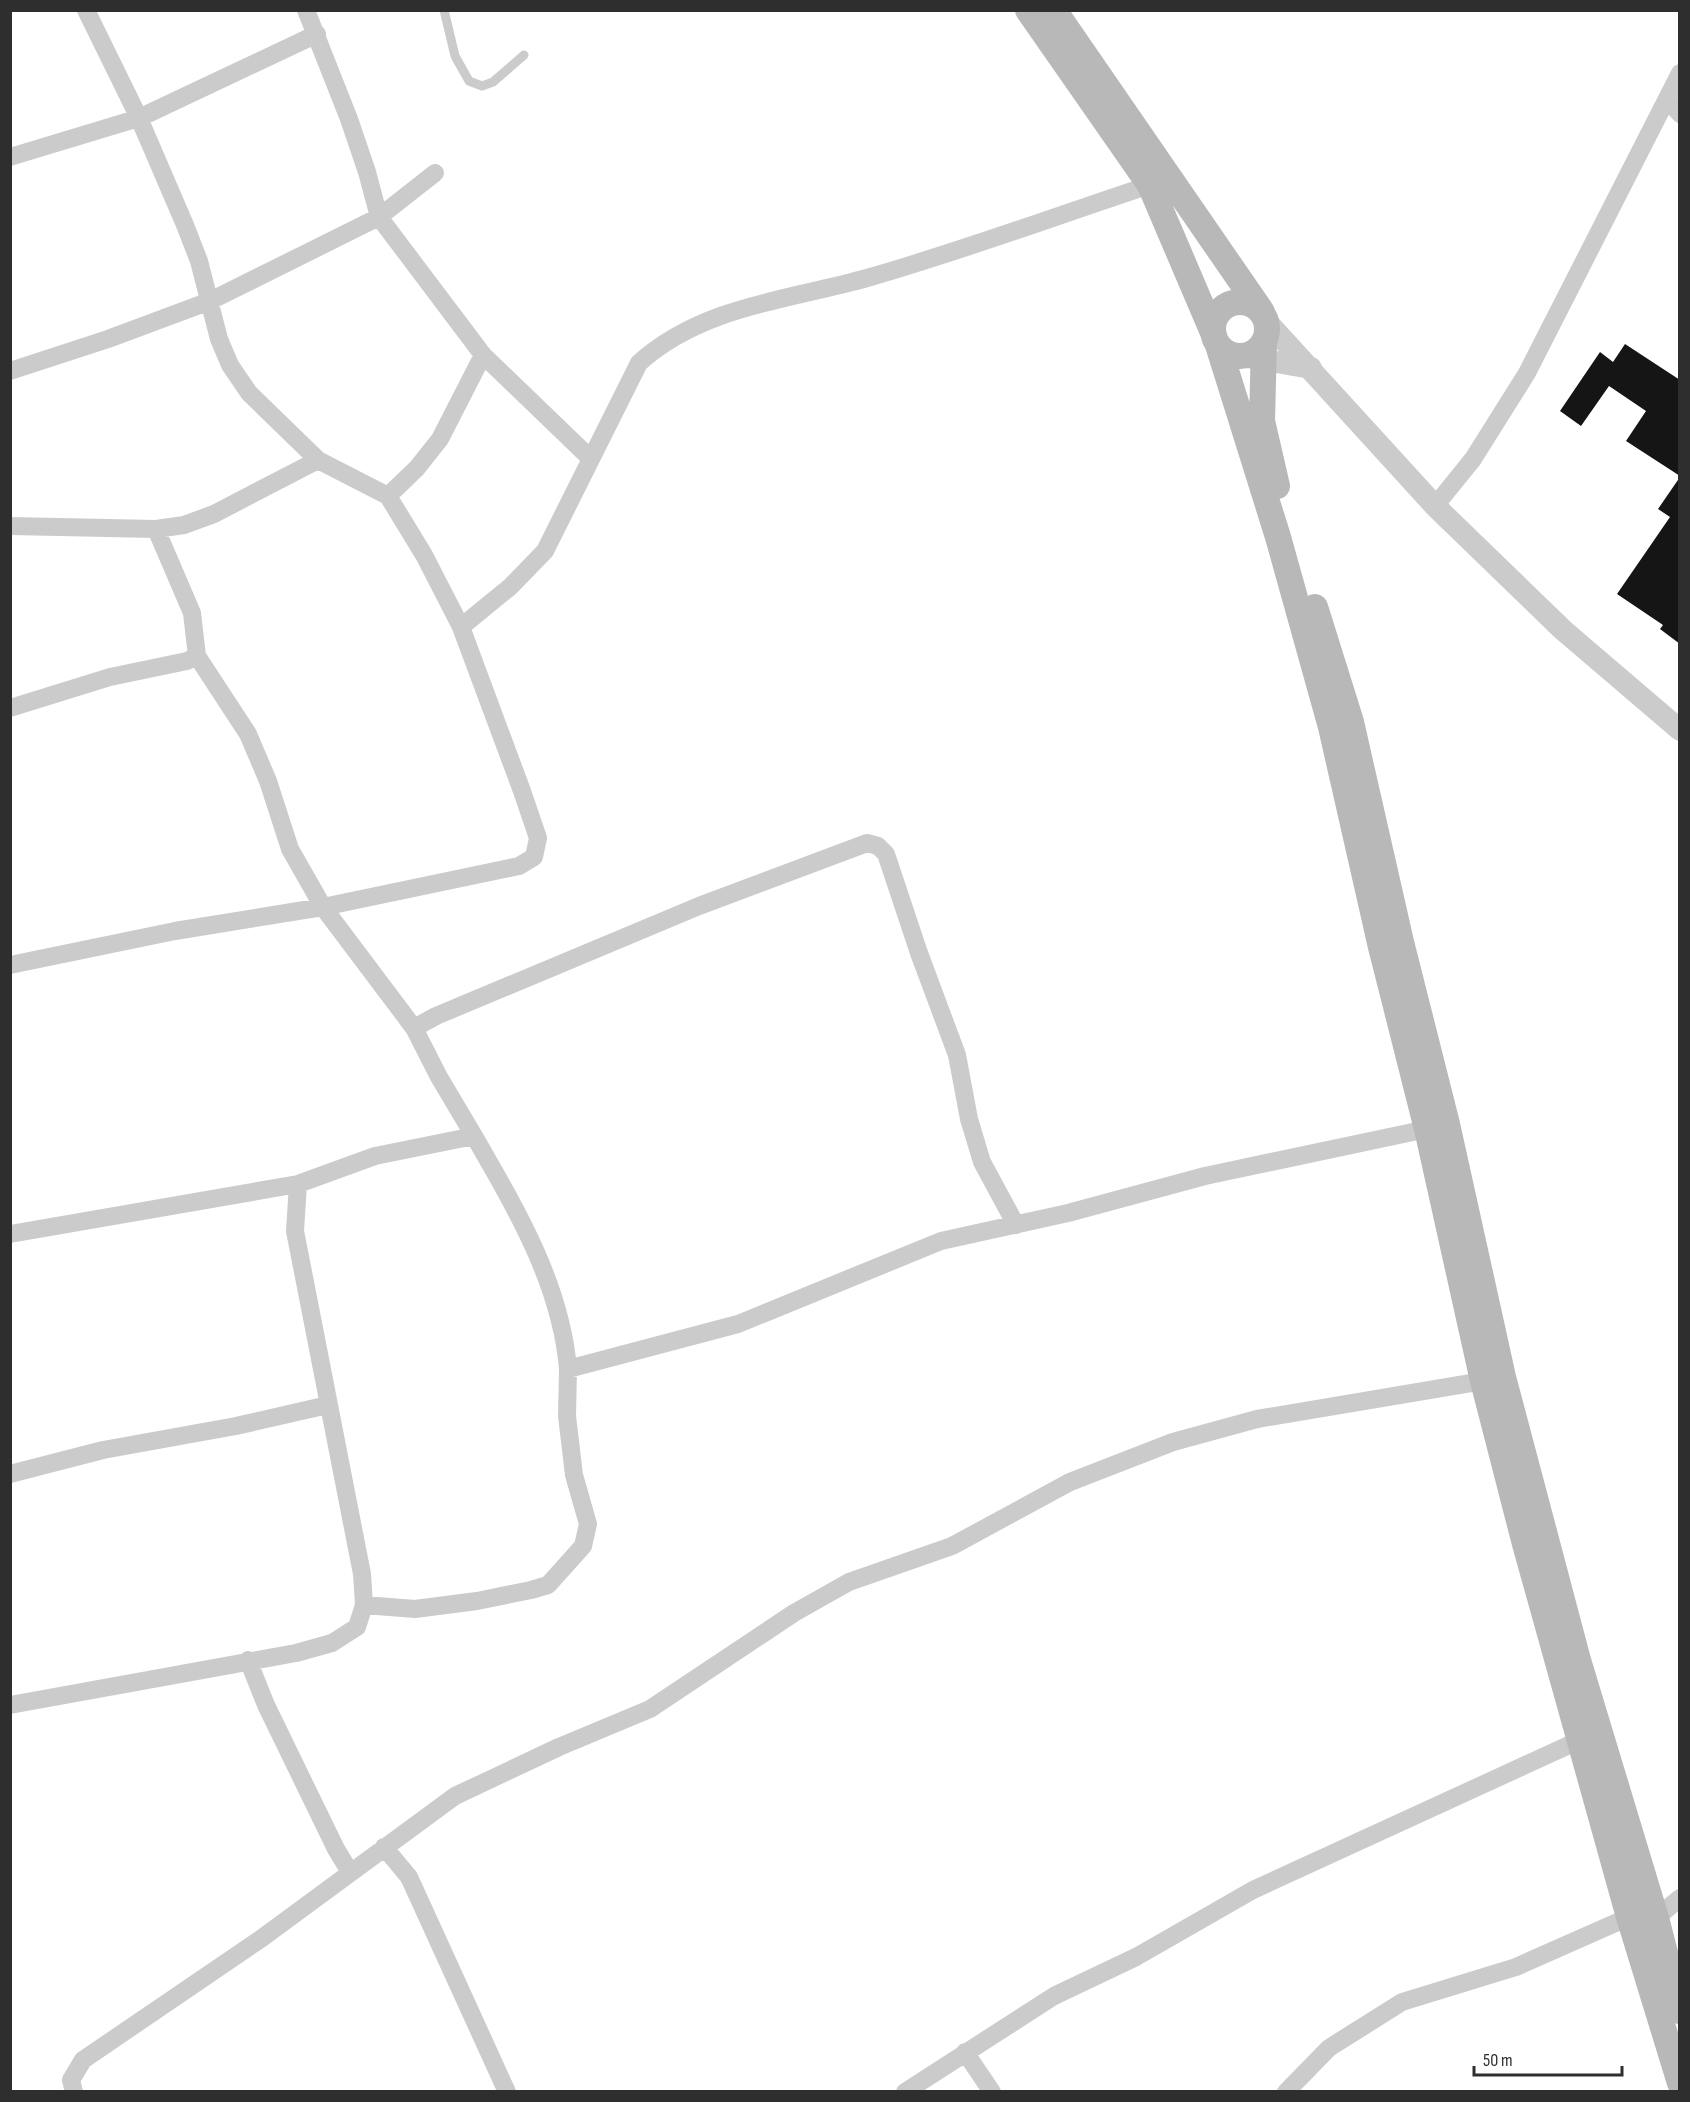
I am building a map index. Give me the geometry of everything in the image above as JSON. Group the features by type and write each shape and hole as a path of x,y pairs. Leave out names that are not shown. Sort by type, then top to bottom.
{"main road":[{"path":"1028,10 1150,185 1223,345 1247,355 1265,334"},
{"path":"1054,10 1265,334"},
{"path":"1680,2011 1656,1918 1581,1670 1503,1377 1447,1124 1401,942 1351,722 1277,484 1262,421 1265,334 1254,305 1233,302 1217,315 1223,345 1331,728 1381,947 1427,1129 1483,1381 1629,1917 1680,2083"}],"street":[{"path":"10,965 175,931 323,907 519,866 534,858 538,838 461,627 424,555 388,496 351,479 318,460 249,393 230,365 219,339 199,261 139,118 86,10"},
{"path":"306,10 367,172 379,217 483,356 590,458"},
{"path":"10,157 139,118 316,34"},
{"path":"1435,506 1473,459 1527,374 1674,107 1680,73"},
{"path":"10,370 108,339 210,301 379,217 435,173"},
{"path":"461,627 510,587 545,551 639,363 661,343 706,319 867,278 1150,185"},
{"path":"1265,334 1311,368 1435,506 1563,630 1680,730"},
{"path":"1265,334 1311,368"},
{"path":"388,496 417,468 440,439 483,356"},
{"path":"10,526 156,529 184,525 214,514 318,460"},
{"path":"156,529 192,613 197,656 248,734 268,781 290,849 323,907 414,1028 439,1077 531,1237 563,1334 568,1369 567,1416 574,1475 588,1524 583,1546 548,1585 531,1590 477,1601 415,1609 364,1605"},
{"path":"10,708 110,677 187,661 197,656"},
{"path":"414,1028 436,1016 699,906 867,843 878,846 886,854 919,953 957,1055 969,1119 982,1162 1016,1225"},
{"path":"568,1369 738,1323 942,1241 1068,1214 1205,1176 1427,1129"},
{"path":"10,1234 298,1184 375,1156 474,1136"},
{"path":"10,1705 296,1653 332,1642 357,1628 364,1605 362,1574 295,1232 298,1184"},
{"path":"74,2091 71,2080 83,2060 262,1938 455,1796 559,1747 650,1709 794,1613 849,1582 952,1546 1070,1482 1173,1442 1257,1419 1483,1381"},
{"path":"10,1474 103,1450 236,1426 328,1405"},
{"path":"248,1660 266,1705 336,1850 350,1872"},
{"path":"905,2091 1054,1996 1137,1957 1254,1890 1580,1740"},
{"path":"384,1847 409,1877 507,2091"},
{"path":"1656,1918 1680,1899"},
{"path":"1286,2091 1329,2048 1402,2002 1516,1967 1629,1917"},
{"path":"965,2052 992,2091"}],"lane":[{"path":"444,10 455,56 469,81 482,86 493,82 524,55"}],"building":[{"path":"1625,344 1680,380 1680,476 1626,441 1646,411 1609,386 1581,426 1560,411 1600,352 1613,362"},
{"path":"1680,477 1680,644 1660,629 1663,625 1617,594 1670,517 1658,509"}]}
